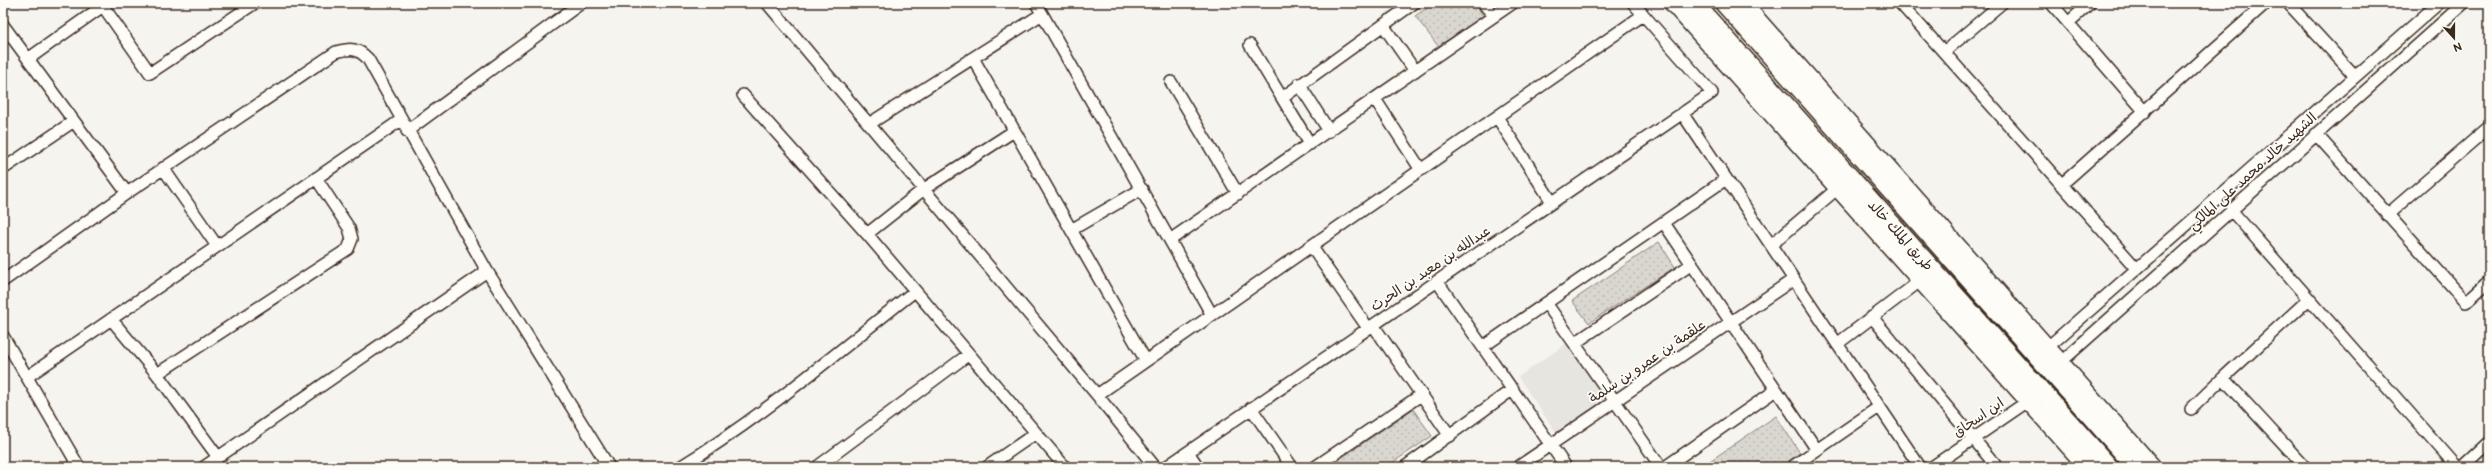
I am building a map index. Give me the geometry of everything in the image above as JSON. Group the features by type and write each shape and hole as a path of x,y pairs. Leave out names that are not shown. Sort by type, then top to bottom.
{"main road":[{"path":"1672,3 1920,280 2034,397 2087,467"},
{"name":"طريق الملك خالد","path":"1694,3 2034,397 2109,467"},
{"name":"طريق الملك خالد","path":"1724,3 2136,467"},
{"path":"1743,3 2153,467"}],"street":[{"path":"28,59 105,4 150,73 255,3"},
{"path":"408,131 581,3"},
{"path":"767,3 1097,395 1154,467"},
{"path":"1036,3 1212,315"},
{"path":"1282,98 1299,84 1414,3"},
{"path":"1483,3 1494,16"},
{"path":"1170,240 1513,3"},
{"path":"1097,395 1643,15 1632,3"},
{"path":"1900,3 2136,268"},
{"path":"1944,52 2002,3"},
{"path":"2051,3 2145,112"},
{"path":"2068,23 2090,3"},
{"path":"2062,185 2266,3"},
{"path":"2288,3 2355,76"},
{"name":"الشهيد خالد محمد على المالكي","path":"2048,347 2438,3"},
{"name":"الشهيد خالد محمد على المالكي","path":"2061,362 2464,3"},
{"path":"869,124 1042,14"},
{"name":"عبدالله بن معبد بن الحرث","path":"1166,467 1712,93 1643,15"},
{"path":"3,25 127,193"},
{"path":"1383,25 1415,71"},
{"path":"1250,45 1310,144"},
{"path":"3,281 163,168 336,52 348,49 360,50 368,59 401,120 487,270 610,467"},
{"path":"973,58 1146,361"},
{"path":"1171,82 1238,194"},
{"path":"1299,84 1329,131"},
{"path":"742,95 867,234 1065,467"},
{"path":"1374,99 1420,170"},
{"path":"1682,113 1920,467"},
{"path":"1497,117 1552,202"},
{"path":"26,377 401,120"},
{"path":"3,169 74,121"},
{"path":"2387,215 2489,127"},
{"path":"867,234 924,189 1014,131"},
{"path":"2316,134 2466,302 2489,281"},
{"path":"163,168 217,246"},
{"path":"157,374 348,249 352,239 349,228 316,178"},
{"path":"1484,346 1726,179"},
{"path":"1771,245 1838,188"},
{"path":"1071,230 1142,189"},
{"path":"2231,210 2457,467"},
{"path":"1664,223 1817,450"},
{"path":"1311,246 1450,436"},
{"path":"1575,343 1692,264"},
{"path":"204,467 487,270"},
{"name":"علقمة بن عمرو بن سلمة","path":"1518,467 1794,279"},
{"path":"1837,344 1920,280"},
{"path":"1437,281 1484,346 1566,467"},
{"path":"680,467 711,449 915,291"},
{"path":"2191,409 2309,299"},
{"path":"1546,303 1661,467"},
{"path":"1872,317 1972,440 1997,467"},
{"path":"111,319 157,374 218,457"},
{"path":"3,336 79,467"},
{"path":"817,467 969,354"},
{"path":"2223,378 2305,467"},
{"path":"1405,467 1450,436 1513,389"},
{"path":"1664,467 1776,390"},
{"path":"1315,467 1421,395"},
{"name":"ابن اسحاق","path":"1932,467 2034,397"},
{"path":"1792,467 1879,407"},
{"path":"1251,408 1292,467"},
{"path":"989,466 1036,433"},
{"path":"2462,467 2489,442"},
{"path":"1188,452 1198,467"}],"shaded area":[{"path":"1434,3 1474,3 1484,17 1438,46 1415,16"},
{"path":"1659,242 1675,267 1589,323 1572,301"},
{"path":"1567,343 1608,400 1558,435 1518,377"},
{"path":"1413,409 1432,436 1386,467 1328,467"},
{"path":"1776,416 1800,453 1780,467 1701,467"}]}
